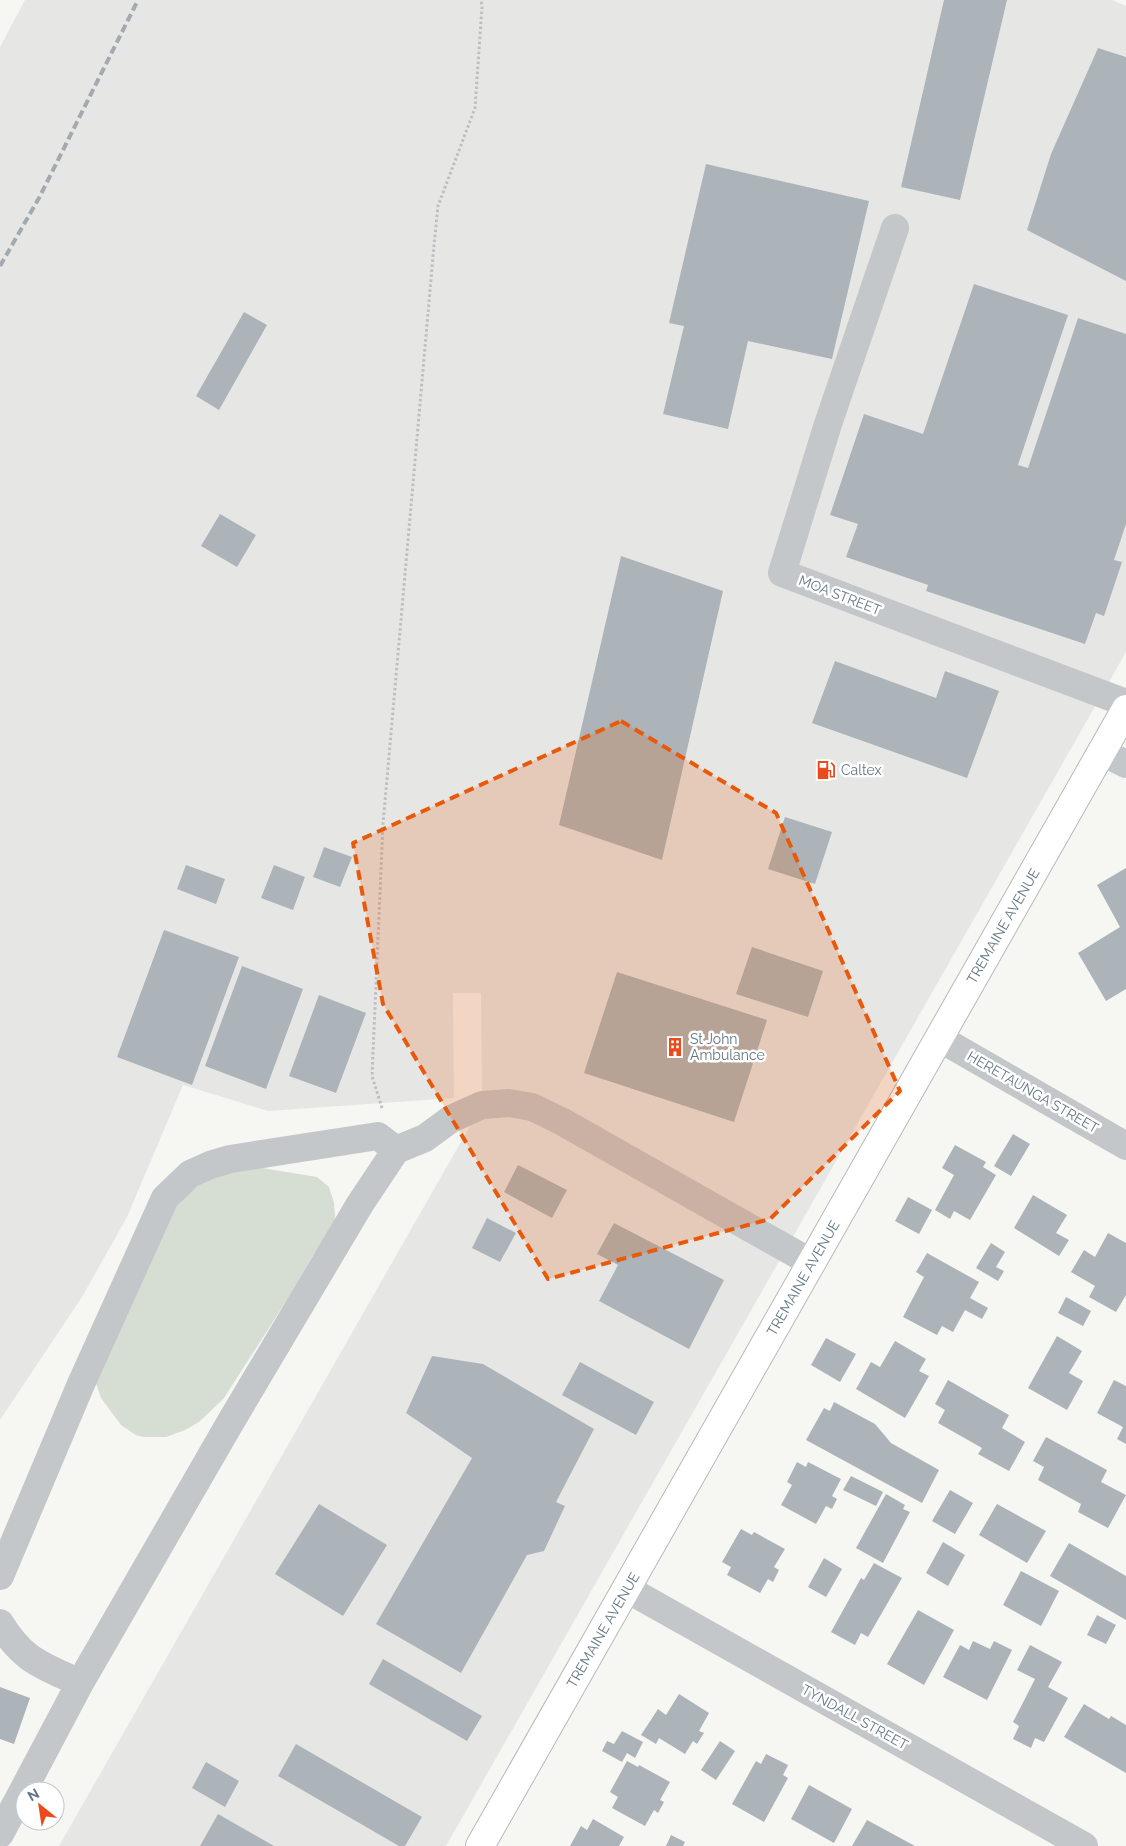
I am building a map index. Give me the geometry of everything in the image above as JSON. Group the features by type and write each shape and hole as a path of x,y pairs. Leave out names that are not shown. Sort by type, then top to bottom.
{"main road":[{"name":"TREMAINE AVENUE","path":"480,1846 939,1038 1114,758 1126,709"}],"street":[{"name":"MOA STREET","path":"895,228 828,424 782,573 1126,703"},
{"name":"HERETAUNGA STREET","path":"939,1038 1126,1146"},
{"path":"0,1834 80,1683 230,1423 360,1204 396,1150 425,1138 451,1119 482,1105 508,1103 532,1107 570,1126 812,1263"},
{"path":"0,1576 81,1384 165,1198 190,1174 230,1159 378,1136 396,1150"},
{"name":"TYNDALL STREET","path":"627,1588 1084,1846"},
{"path":"0,1623 17,1647 28,1658 80,1683"}],"path":[{"path":"396,1150 372,1076 383,824 438,206 475,108 481,0"}],"highlighted area":[{"path":"621,721 776,813 900,1091 770,1219 548,1279 383,1004 353,843"}],"shaded area":[{"path":"25,0 1112,0 1126,6 1126,652 446,1846 59,1846 482,1105 481,993 453,993 454,1098 268,1111 183,1085 127,1217 82,1297 0,1420 0,47"},
{"path":"242,1168 262,1168 317,1177 329,1187 334,1203 335,1217 333,1226 224,1398 199,1422 185,1430 166,1437 143,1437 136,1435 121,1425 101,1398 96,1383 170,1210 199,1181"}],"building":[{"path":"944,0 1007,0 960,200 901,187"},
{"path":"1098,48 1126,57 1126,281 1027,230 1051,154"},
{"path":"706,164 869,201 832,359 748,341 728,429 663,414 684,326 669,323"},
{"path":"974,284 1068,315 1018,465 1028,468 1078,318 1126,334 1126,524 1114,560 1122,562 1104,616 1096,613 1085,644 926,591 928,585 846,557 858,524 830,515 864,414 923,434"},
{"path":"244,312 267,325 219,410 196,396"},
{"path":"220,514 256,535 237,567 201,546"},
{"path":"621,556 723,591 662,860 559,825"},
{"path":"835,661 936,698 945,671 999,691 967,778 812,723"},
{"path":"785,817 832,832 815,884 768,869"},
{"path":"324,847 352,857 340,887 313,877"},
{"path":"186,865 225,879 216,904 177,889"},
{"path":"274,865 305,877 293,910 261,898"},
{"path":"1126,868 1126,989 1106,1001 1078,953 1120,927 1097,885"},
{"path":"164,930 239,957 192,1085 117,1057"},
{"path":"752,947 823,971 808,1017 736,994"},
{"path":"242,966 303,989 266,1089 205,1066"},
{"name":"St John Ambulance","path":"617,972 767,1020 734,1122 584,1073"},
{"path":"319,995 366,1013 336,1093 289,1076"},
{"path":"1013,1134 1030,1144 1011,1176 994,1166"},
{"path":"955,1145 986,1162 983,1167 996,1175 970,1220 954,1211 950,1219 935,1210 954,1175 942,1168"},
{"path":"518,1165 567,1190 552,1218 504,1192"},
{"path":"1033,1195 1067,1215 1056,1233 1069,1240 1059,1256 1014,1228"},
{"path":"908,1197 932,1210 919,1234 895,1221"},
{"path":"487,1218 516,1233 500,1262 472,1248"},
{"path":"614,1223 724,1280 689,1349 599,1301 618,1265 597,1254"},
{"path":"1108,1233 1126,1243 1126,1295 1116,1312 1089,1297 1095,1286 1071,1272 1084,1250 1095,1257"},
{"path":"991,1243 1005,1252 996,1267 1004,1271 998,1281 976,1268"},
{"path":"927,1253 979,1282 970,1298 988,1308 982,1319 965,1310 953,1332 942,1326 937,1335 903,1317 924,1277 916,1272"},
{"path":"1066,1297 1091,1311 1083,1326 1058,1313"},
{"path":"1057,1336 1082,1351 1069,1373 1083,1381 1067,1410 1028,1388"},
{"path":"826,1338 856,1354 840,1382 811,1365"},
{"path":"895,1341 926,1359 919,1371 929,1376 905,1418 856,1389 871,1362 880,1367"},
{"path":"432,1356 483,1364 594,1429 556,1502 565,1506 544,1551 527,1555 461,1673 376,1624 472,1458 406,1413"},
{"path":"580,1362 654,1402 636,1435 562,1395"},
{"path":"948,1380 1009,1415 1002,1428 1025,1442 1009,1471 978,1454 982,1448 938,1423 945,1410 935,1404"},
{"path":"1114,1380 1126,1386 1126,1444 1117,1439 1123,1427 1097,1413"},
{"path":"834,1402 875,1424 891,1443 939,1470 922,1503 806,1440 824,1408 830,1411"},
{"path":"1046,1437 1107,1470 1101,1482 1126,1495 1108,1528 1078,1512 1081,1504 1038,1480 1044,1467 1033,1461"},
{"path":"797,1462 806,1467 808,1462 841,1479 832,1496 837,1499 832,1509 826,1506 816,1524 781,1505 792,1485 787,1482"},
{"path":"851,1476 883,1492 876,1506 843,1490"},
{"path":"950,1490 973,1503 955,1534 932,1521"},
{"path":"886,1494 905,1505 903,1509 910,1512 883,1563 856,1548"},
{"path":"319,1504 387,1545 343,1616 275,1574"},
{"path":"997,1504 1046,1531 1027,1563 979,1535"},
{"path":"741,1529 752,1535 754,1532 785,1549 774,1567 779,1570 773,1582 768,1579 760,1593 727,1575 731,1567 722,1562"},
{"path":"943,1542 965,1555 948,1586 926,1573"},
{"path":"1069,1543 1126,1576 1126,1620 1050,1576"},
{"path":"824,1558 842,1569 826,1597 808,1587"},
{"path":"874,1563 902,1578 868,1637 861,1633 855,1645 831,1632 861,1578 864,1580"},
{"path":"1021,1571 1059,1591 1041,1626 1003,1605"},
{"path":"918,1610 954,1630 924,1685 887,1664"},
{"path":"1097,1615 1116,1625 1106,1644 1087,1635"},
{"path":"973,1641 990,1649 994,1641 1012,1650 987,1700 943,1677 960,1645 969,1650"},
{"path":"1030,1645 1062,1662 1048,1687 1068,1698 1044,1742 1035,1738 1031,1748 1013,1739 1019,1726 1013,1722 1035,1679 1017,1670"},
{"path":"383,1659 482,1716 467,1741 369,1684"},
{"path":"0,1687 30,1698 14,1744 0,1739"},
{"path":"679,1694 709,1713 699,1731 704,1733 697,1744 693,1741 685,1754 659,1738 656,1744 641,1735 658,1709 666,1715"},
{"path":"1084,1704 1109,1719 1111,1716 1126,1725 1126,1773 1064,1737"},
{"path":"622,1731 643,1742 635,1758 627,1753 622,1762 602,1751 607,1741 614,1744"},
{"path":"720,1741 735,1751 716,1780 701,1770"},
{"path":"296,1744 422,1817 405,1846 399,1846 278,1776"},
{"path":"766,1754 788,1765 783,1775 788,1778 764,1822 732,1804 756,1761 761,1764"},
{"path":"627,1761 638,1767 639,1765 670,1782 660,1800 664,1802 658,1813 654,1810 645,1826 612,1808 618,1797 610,1792"},
{"path":"206,1762 239,1781 225,1807 192,1788"},
{"path":"809,1785 852,1809 834,1843 791,1819"},
{"path":"218,1814 274,1846 200,1846"},
{"path":"593,1819 624,1837 619,1846 570,1846 581,1826 587,1830"},
{"path":"867,1820 915,1846 852,1846"},
{"path":"671,1835 685,1842 683,1846 666,1846"}],"railway":[{"path":"0,266 39,198 138,0"}],"place":[{"name":"Caltex","path":"826,770"},
{"name":"St John Ambulance","path":"675,1047"}]}
